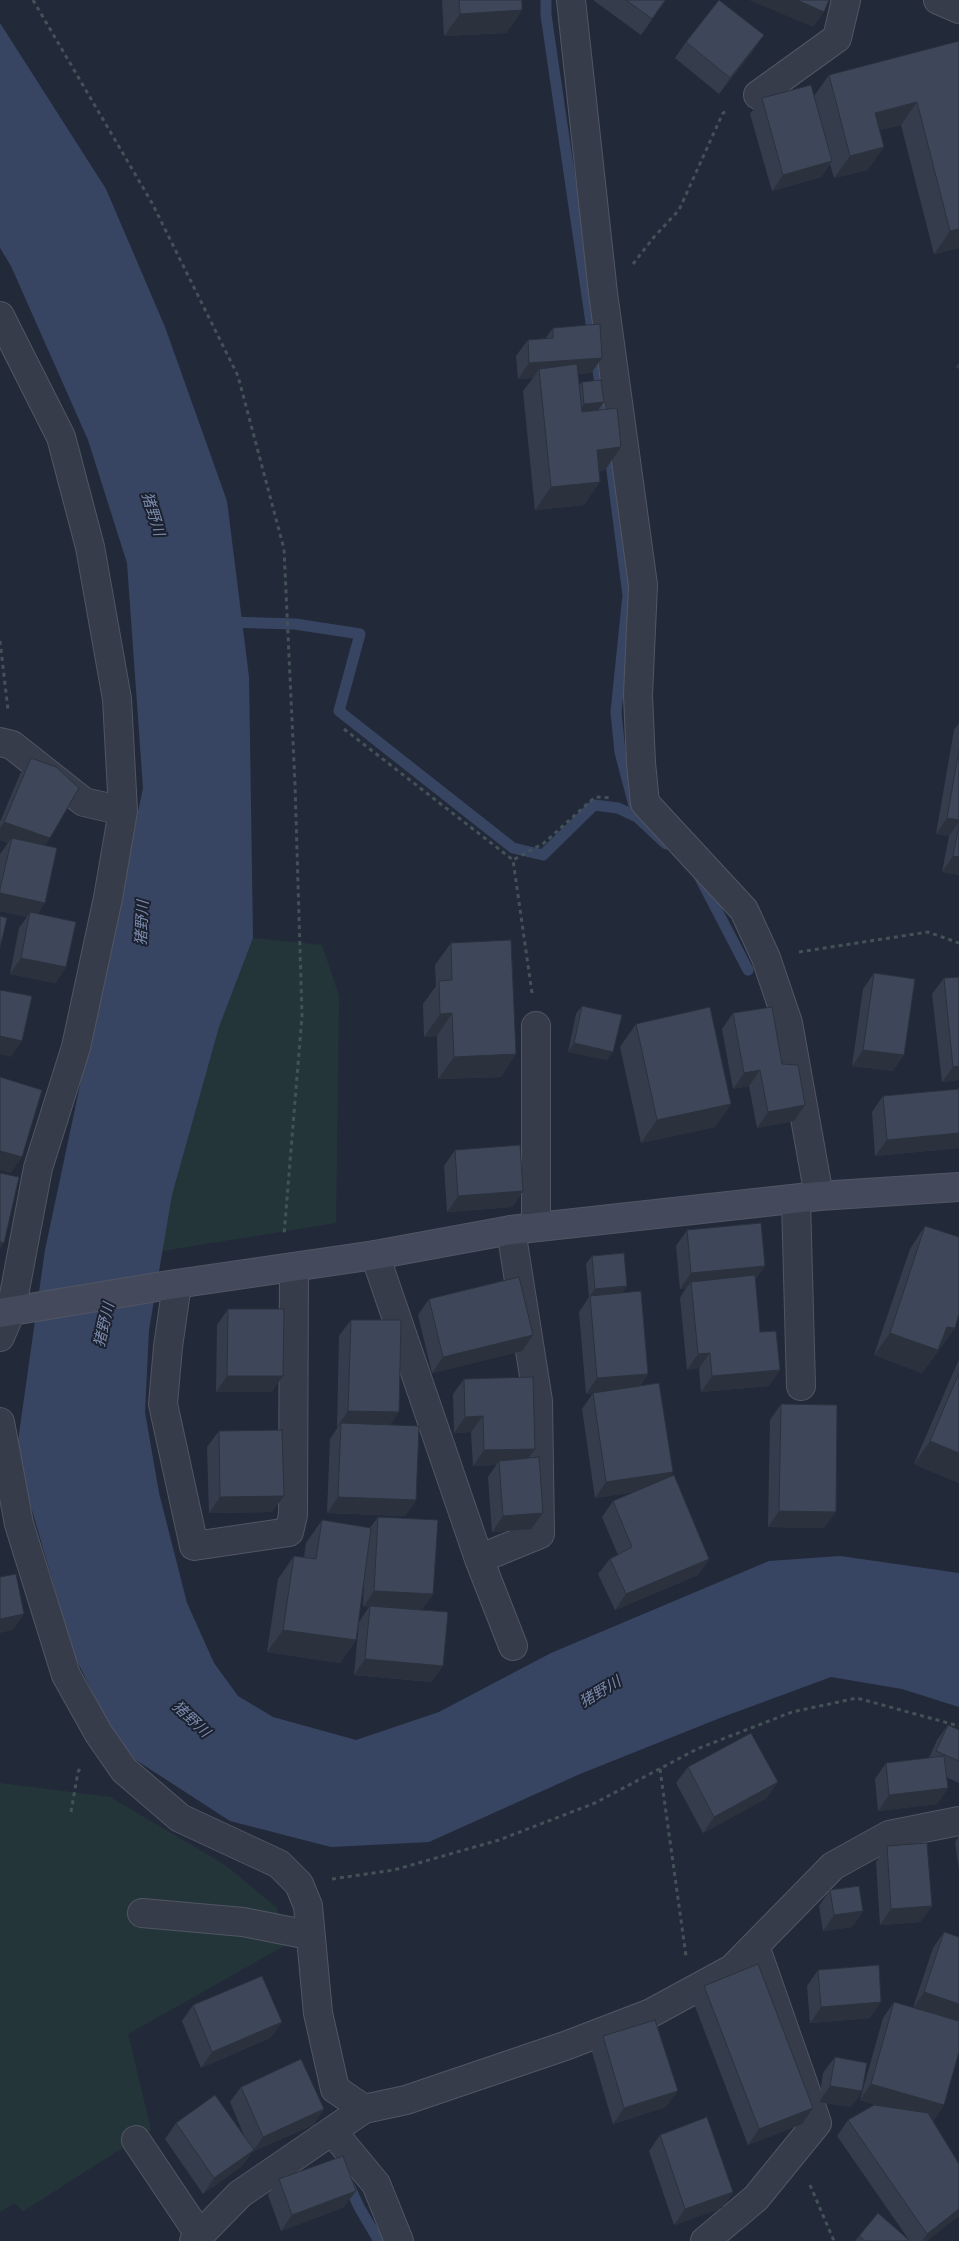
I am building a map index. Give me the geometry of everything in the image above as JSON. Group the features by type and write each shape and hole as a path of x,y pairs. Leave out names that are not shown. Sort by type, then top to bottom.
{"street":[{"path":"571,0 603,293 643,585 638,695 641,763 646,803 744,910 766,958 788,1022 808,1198 801,1386"},
{"path":"758,95 837,38 846,0"},
{"path":"0,316 61,437 90,547 117,699 123,811 108,898 76,1047 38,1168 0,1338"},
{"path":"6,743 84,802 123,811"},
{"path":"479,1559 540,1534 538,1402 524,1229 536,1026"},
{"path":"5,1312 375,1255 524,1229 808,1198 959,1187"},
{"path":"375,1255 479,1559 513,1646"},
{"path":"173,1285 163,1404 194,1546 289,1532 293,1515 287,1268"},
{"path":"0,1422 9,1527 66,1675 99,1734 124,1770 180,1818 279,1864 298,1884 308,1906 309,1935 318,2013 335,2089 364,2109"},
{"path":"136,2140 197,2238 240,2194 364,2109 406,2100 565,2046 650,2013 732,1969 833,1866 889,1835 959,1821"},
{"path":"142,1913 243,1922 309,1935"},
{"path":"705,2241 756,2198 817,2123 755,1946"},
{"path":"332,2131 376,2184 399,2241"}],"path":[{"path":"33,0 152,203 238,376 284,550 295,793 302,1016 287,1268"},
{"path":"603,293 631,268 654,237 680,210 723,113 758,95"},
{"path":"0,641 6,743"},
{"path":"344,729 513,860 536,1026"},
{"path":"513,860 544,843 595,797 646,803"},
{"path":"766,958 928,932 959,943"},
{"path":"298,1884 394,1870 499,1840 595,1803 697,1749 792,1712 857,1698 959,1726"},
{"path":"660,1769 690,1991"},
{"path":"71,1812 78,1772"},
{"path":"795,2150 834,2241"}],"shaded area":[{"path":"253,938 322,945 339,996 336,1223 162,1251 172,1195 219,1027"},
{"path":"0,1783 110,1797 225,1865 277,1908 284,1946 128,2034 151,2130 23,2211 14,2203 0,2212"}],"water":[{"name":"猪野川","path":"0,23 106,189 165,327 227,501 249,677 253,938 219,1027 172,1195 149,1330 145,1412 159,1493 187,1603 214,1663 238,1696 273,1717 356,1740 439,1712 551,1653 769,1561 840,1556 959,1573 959,1707 902,1689 831,1677 720,1718 580,1774 429,1842 331,1847 230,1821 122,1751 74,1655 16,1455 45,1250 143,788 127,563 88,440 11,266 0,248"}],"building":[{"path":"459,0 522,0 522,10 460,14"},
{"path":"626,0 665,0 652,19"},
{"path":"719,0 764,35 730,78 686,42"},
{"path":"797,0 829,0 824,12"},
{"path":"959,41 959,229 950,231 917,102 875,113 884,147 850,156 829,75"},
{"path":"811,85 832,161 783,175 762,98"},
{"path":"600,324 602,358 529,363 528,340 553,338 553,328"},
{"path":"577,364 582,412 617,408 621,447 597,450 600,482 551,487 539,369"},
{"path":"601,380 604,402 584,404 582,382"},
{"path":"959,750 959,820 947,818"},
{"path":"31,758 56,767 79,788 50,838 4,822"},
{"path":"959,825 959,857 953,856"},
{"path":"12,838 57,848 45,903 0,893"},
{"path":"30,912 76,922 66,967 21,958"},
{"path":"0,916 7,918 0,948"},
{"path":"511,940 516,1054 454,1057 452,1013 440,1014 439,981 452,980 451,943"},
{"path":"874,973 915,979 904,1055 863,1050"},
{"path":"959,977 959,1066 953,1067 944,978"},
{"path":"0,990 32,996 22,1041 0,1036"},
{"path":"582,1006 622,1015 613,1052 574,1043"},
{"path":"710,1007 731,1104 657,1120 636,1024"},
{"path":"772,1007 782,1064 798,1065 805,1105 768,1112 760,1070 744,1073 733,1013"},
{"path":"0,1077 42,1090 22,1157 0,1151"},
{"path":"959,1089 959,1133 887,1140 883,1096"},
{"path":"520,1145 523,1191 458,1196 455,1150"},
{"path":"0,1173 19,1177 4,1243 0,1242"},
{"path":"761,1223 765,1266 691,1273 687,1230"},
{"path":"925,1226 959,1237 959,1314 955,1328 947,1327 938,1350 890,1333"},
{"path":"624,1253 627,1286 595,1289 592,1256"},
{"path":"755,1275 760,1332 776,1331 780,1370 712,1376 710,1353 698,1354 691,1282"},
{"path":"519,1277 533,1335 443,1357 429,1299"},
{"path":"641,1291 648,1374 597,1378 590,1296"},
{"path":"228,1309 284,1309 283,1376 227,1376"},
{"path":"351,1320 401,1320 399,1412 348,1411"},
{"path":"959,1373 959,1453 930,1441"},
{"path":"533,1377 535,1449 484,1450 483,1416 465,1417 464,1379"},
{"path":"659,1383 673,1472 606,1482 593,1393"},
{"path":"781,1404 837,1405 836,1512 779,1511"},
{"path":"341,1423 419,1426 416,1500 338,1497"},
{"path":"282,1430 284,1496 220,1497 219,1431"},
{"path":"539,1457 543,1513 503,1516 499,1461"},
{"path":"674,1475 709,1559 626,1594 610,1559 632,1547 613,1501"},
{"path":"378,1517 438,1520 433,1594 374,1591"},
{"path":"322,1520 371,1528 356,1640 283,1630 294,1556 316,1559"},
{"path":"16,1574 24,1614 0,1619 0,1577"},
{"path":"370,1606 448,1612 443,1666 365,1659"},
{"path":"948,1725 959,1730 959,1761 936,1751"},
{"path":"751,1733 778,1782 714,1817 688,1767"},
{"path":"944,1756 948,1788 889,1795 886,1763"},
{"path":"927,1843 932,1906 891,1909 887,1846"},
{"path":"859,1886 863,1911 834,1915 830,1890"},
{"path":"944,1932 959,1937 959,2004 924,1992"},
{"path":"758,1964 813,2108 759,2129 704,1986"},
{"path":"879,1965 881,2002 821,2007 818,1970"},
{"path":"262,1976 282,2022 212,2052 193,2005"},
{"path":"894,2002 959,2021 959,2052 944,2105 871,2084"},
{"path":"655,2020 678,2091 624,2108 603,2036"},
{"path":"835,2057 867,2063 862,2091 830,2086"},
{"path":"301,2059 324,2109 263,2137 241,2087"},
{"path":"215,2095 254,2150 214,2178 176,2123"},
{"path":"874,2105 928,2113 959,2164 959,2209 927,2234 848,2120"},
{"path":"707,2117 733,2192 685,2209 660,2135"},
{"path":"343,2156 356,2191 292,2215 279,2179"},
{"path":"878,2213 910,2241 865,2241 859,2236"}],"waterway":[{"path":"546,0 546,15 606,425"},
{"path":"609,448 628,595 616,712 620,752 637,817"},
{"path":"228,622 295,624 360,634 339,711 513,848 543,855 594,805 618,808 637,817 666,844"},
{"path":"698,874 748,970"},
{"path":"347,2181 359,2207 379,2241"}]}
